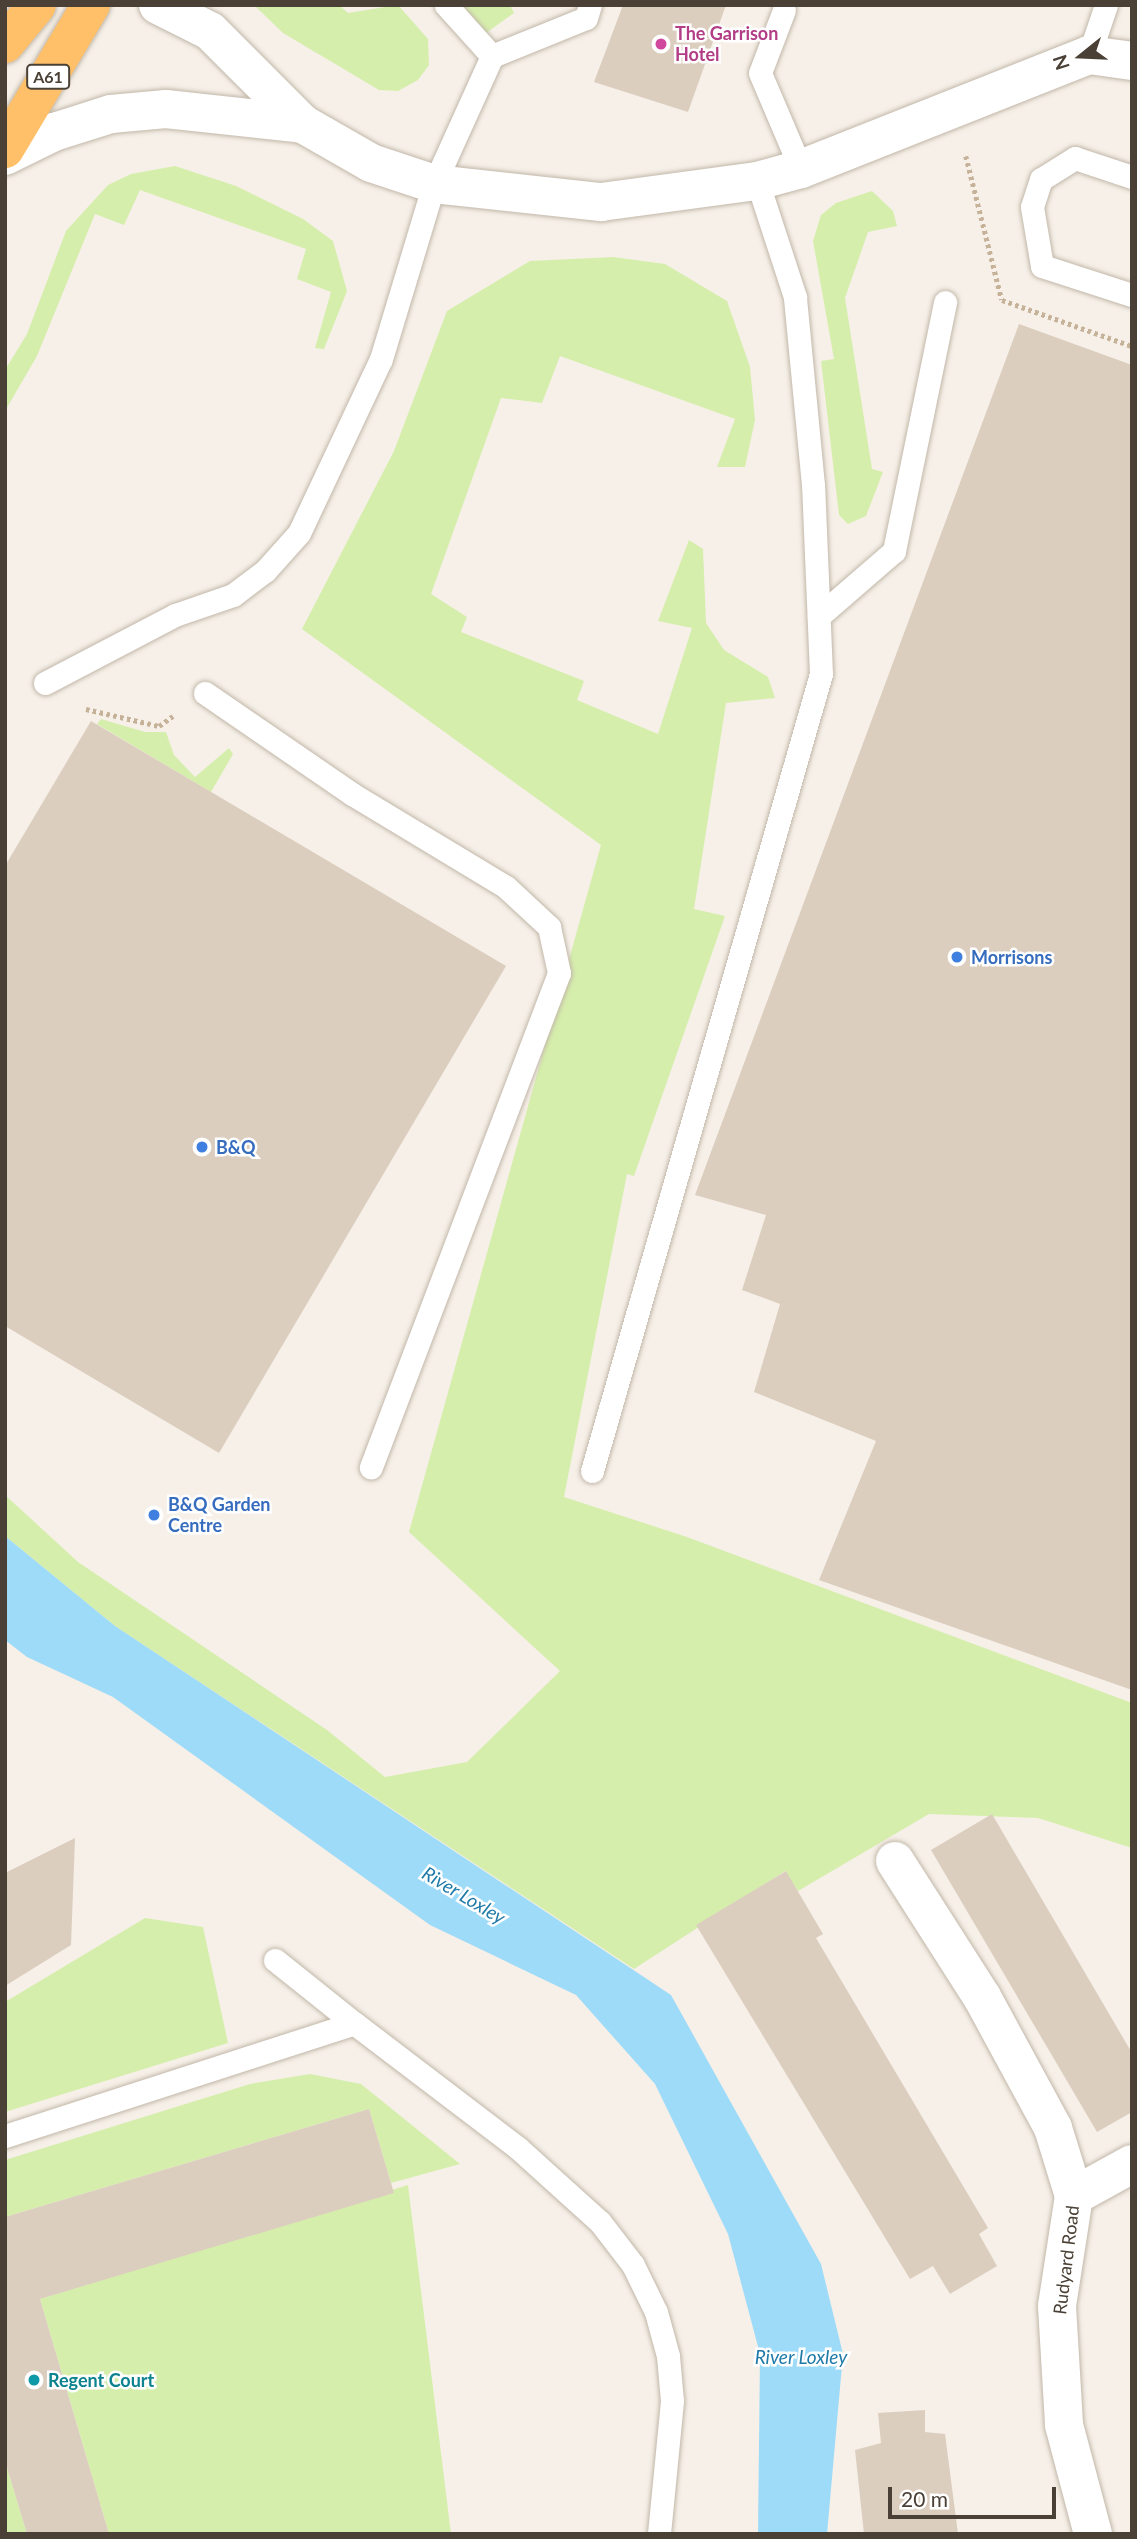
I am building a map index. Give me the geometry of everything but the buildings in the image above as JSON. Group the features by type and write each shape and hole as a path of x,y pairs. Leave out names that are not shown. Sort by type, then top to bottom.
{"highway":[{"path":"5,44 37,5"},
{"name":"A61","path":"5,149 91,5"}],"street":[{"path":"158,5 209,31 303,124 371,163 434,184 601,202 757,181 801,169 1089,55 1132,61"},
{"path":"5,156 54,132 111,114 166,109 303,124"},
{"name":"Rudyard Road","path":"895,1861 982,1997 1053,2128 1074,2196 1058,2319 1065,2425 1093,2534"},
{"path":"1074,2196 1132,2164"}],"lane":[{"path":"446,5 492,56"},
{"path":"45,683 175,615 233,595 265,571 299,533 382,359 434,184 492,56 586,18 590,5"},
{"path":"1089,55 1106,5"},
{"path":"784,10 760,73 801,169"},
{"path":"1132,177 1075,158 1041,178 1032,207 1042,266 1132,295"},
{"path":"592,1471 821,674 813,485 795,297 757,181"},
{"path":"819,616 894,551 945,302"},
{"path":"205,693 352,794 506,887 549,928 559,973 371,1467"},
{"path":"275,1960 518,2148 600,2222 633,2265 656,2312 668,2356 672,2401 659,2534"},
{"path":"5,2136 354,2023"}],"path":[{"path":"80,709 159,726 205,693"}],"green space":[{"path":"254,5 339,5 348,13 398,5 428,39 429,65 418,80 398,91 379,90 283,33"},
{"path":"463,5 510,5 514,13 486,33"},
{"path":"175,166 236,186 303,219 333,241 347,291 324,349 315,348 331,292 297,279 306,249 140,190 124,225 95,214 37,356 5,411 5,370 27,334 66,231 108,185 131,174"},
{"path":"872,191 893,211 897,226 868,232 845,298 872,469 883,472 866,516 848,524 839,515 821,361 834,359 813,241 821,215 836,203"},
{"path":"613,257 665,264 727,301 750,367 755,420 745,467 717,467 735,419 560,356 542,403 501,398 431,594 467,617 461,632 584,681 577,700 658,734 692,628 658,621 689,540 703,549 706,623 724,650 768,677 775,698 726,703 694,909 725,916 634,1176 627,1174 564,1497 687,1537 1132,1703 1132,1848 1038,1818 929,1814 798,1891 785,1871 634,1969 115,1626 5,1536 5,1495 78,1562 327,1730 385,1777 467,1762 560,1671 409,1532 601,845 302,629 394,451 447,311 530,261"},
{"path":"101,719 145,732 166,732 174,755 195,777 229,748 233,754 211,792 97,724"},
{"path":"145,1918 203,1927 228,2043 5,2112 5,2002"},
{"path":"310,2074 361,2084 460,2164 391,2183 369,2109 5,2217 5,2160 250,2084"},
{"path":"408,2185 451,2534 109,2534 40,2299"},
{"path":"5,2461 27,2534 5,2534"}],"water":[{"name":"River Loxley","path":"5,1536 115,1626 671,1995 821,2264 843,2354 827,2534 758,2534 760,2354 728,2234 655,2084 576,1995 430,1925 113,1697 27,1657 5,1640"}],"place":[{"name":"The Garrison Hotel","path":"661,44"},
{"name":"Morrisons","path":"957,957"},
{"name":"B&Q","path":"202,1147"},
{"name":"B&Q Garden Centre","path":"154,1515"},
{"name":"Regent Court","path":"34,2380"}]}
